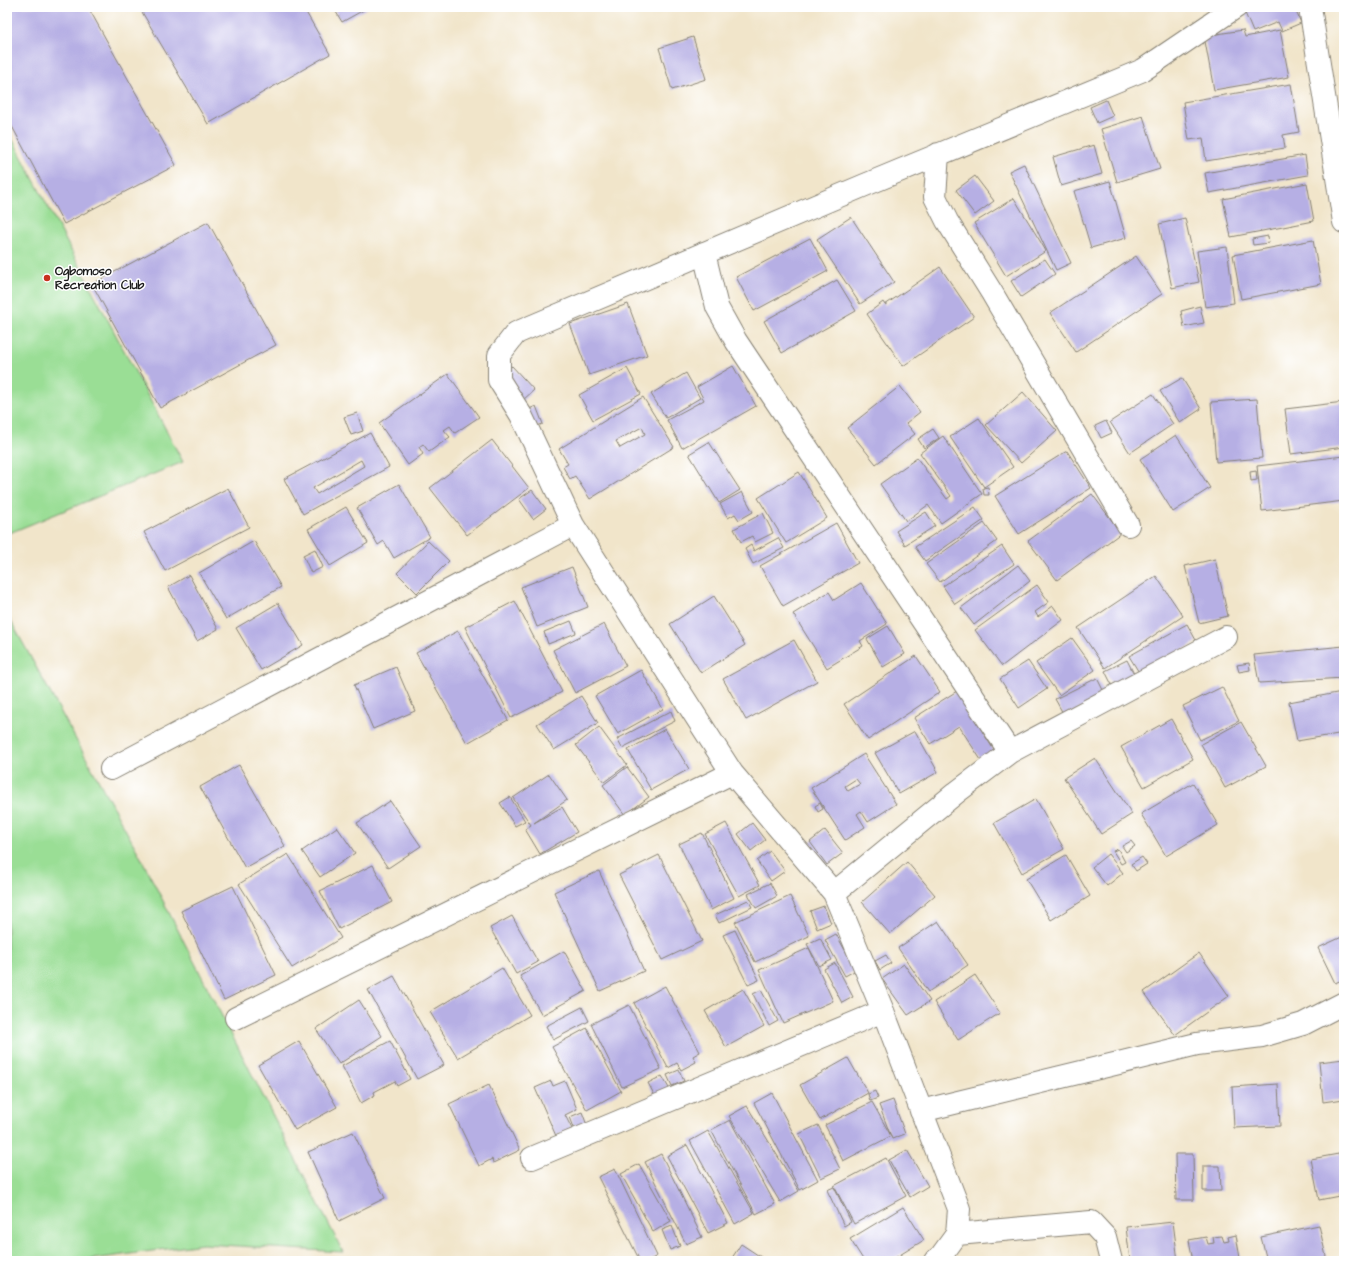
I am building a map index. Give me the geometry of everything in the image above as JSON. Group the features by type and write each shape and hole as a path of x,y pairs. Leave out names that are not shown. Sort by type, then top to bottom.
{"street":[{"path":"935,1261 941,1256 957,1234 959,1209 883,1011 834,893 732,773 573,525 521,415 499,380 499,355 516,334 938,154 1143,70 1236,7"},
{"path":"1310,7 1344,222"},
{"path":"938,154 935,197 947,220 992,293 1128,525"},
{"path":"704,253 717,307 736,341 1010,752"},
{"path":"111,769 573,525"},
{"path":"834,893 957,792 1010,752 1226,637"},
{"path":"236,1018 732,773"},
{"path":"921,1111 1197,1044 1262,1036 1303,1024 1344,1003"},
{"path":"532,1158 883,1011"},
{"path":"957,1234 1091,1222 1105,1237 1110,1261"}],"green space":[{"path":"7,129 183,462 7,534"},
{"path":"7,614 140,856 343,1252 203,1244 79,1261 7,1261"}],"building":[{"path":"7,7 88,7 176,165 64,224 7,117"},
{"path":"139,7 303,7 330,54 208,124"},
{"path":"333,7 369,7 342,22"},
{"path":"1258,7 1294,7 1301,23 1282,31 1278,22 1253,32 1245,13"},
{"path":"1243,30 1245,37 1280,30 1289,77 1214,90 1204,36"},
{"path":"693,37 706,79 672,90 659,48"},
{"path":"1291,84 1299,132 1283,135 1285,148 1206,161 1203,138 1189,140 1183,102"},
{"path":"1106,100 1113,116 1097,123 1090,107"},
{"path":"1143,116 1160,169 1117,182 1101,129"},
{"path":"1094,145 1102,174 1061,186 1053,157"},
{"path":"1305,155 1308,175 1209,193 1205,173"},
{"path":"1024,164 1071,263 1056,270 1009,171"},
{"path":"975,176 994,201 975,215 956,190"},
{"path":"1110,181 1126,238 1091,248 1074,191"},
{"path":"1307,183 1314,221 1231,237 1223,199"},
{"path":"1014,198 1046,251 1006,276 974,223"},
{"path":"851,217 894,282 860,304 817,239"},
{"path":"1185,218 1199,282 1172,288 1159,224"},
{"path":"208,222 276,345 160,408 92,284"},
{"path":"1268,236 1269,243 1253,245 1252,239"},
{"path":"810,238 828,271 754,311 736,277"},
{"path":"1313,240 1321,284 1241,299 1233,255"},
{"path":"1227,247 1234,303 1205,307 1197,251"},
{"path":"1136,256 1162,294 1076,352 1050,313"},
{"path":"1045,259 1055,274 1021,297 1011,281"},
{"path":"940,267 974,317 903,366 867,314 883,302 885,305"},
{"path":"837,280 856,311 782,353 764,321"},
{"path":"628,304 647,355 589,375 570,324"},
{"path":"1200,306 1204,323 1184,327 1181,311"},
{"path":"512,366 534,390 522,401 500,376"},
{"path":"733,366 756,406 682,448 667,420 704,400 697,387"},
{"path":"627,368 641,394 593,420 579,395"},
{"path":"686,373 700,398 666,418 651,394"},
{"path":"448,374 479,417 455,433 450,426 444,430 450,437 429,452 423,444 419,447 423,454 408,465 379,423"},
{"path":"1182,378 1201,409 1180,423 1160,391"},
{"path":"900,386 920,412 906,423 915,434 876,464 847,428"},
{"path":"1023,392 1057,431 1021,463 986,425"},
{"path":"1153,394 1173,424 1130,453 1110,422"},
{"path":"643,397 674,447 590,499 575,476 570,479 563,467 568,464 559,449","holes":["642,427 645,434 620,448 616,441"]},
{"path":"1257,399 1262,458 1216,462 1211,402"},
{"path":"1344,402 1344,447 1291,454 1285,409"},
{"path":"536,406 543,424 534,427 527,410"},
{"path":"357,413 363,431 351,435 344,417"},
{"path":"979,418 1013,467 984,487 950,437"},
{"path":"1106,421 1112,433 1101,438 1095,426"},
{"path":"933,429 939,438 924,448 918,439"},
{"path":"370,433 389,467 303,514 284,479","holes":["361,460 364,466 317,494 313,488"]},
{"path":"1176,435 1210,488 1173,512 1140,459"},
{"path":"943,436 982,494 941,523 928,505 906,521 880,484 917,458 947,499 951,496 920,453"},
{"path":"492,440 529,488 467,535 430,488"},
{"path":"709,442 740,490 719,503 689,454"},
{"path":"1067,451 1091,488 1019,534 995,496"},
{"path":"1344,456 1344,501 1262,511 1257,466"},
{"path":"1256,471 1257,480 1251,481 1250,472"},
{"path":"799,472 827,518 786,543 758,498"},
{"path":"399,484 430,537 394,558 384,541 378,545 357,508"},
{"path":"988,487 989,495 984,495 983,488"},
{"path":"228,488 249,527 165,571 144,532"},
{"path":"532,490 546,509 533,519 519,499"},
{"path":"742,492 753,512 739,520 735,514 728,518 720,504"},
{"path":"1092,494 1121,533 1057,580 1028,541"},
{"path":"346,507 368,543 330,566 308,529"},
{"path":"975,507 984,520 925,561 915,547"},
{"path":"926,512 935,526 905,545 896,531"},
{"path":"763,513 773,533 755,542 752,536 741,542 734,529"},
{"path":"836,523 858,563 783,606 760,566"},
{"path":"984,523 997,541 940,582 926,564"},
{"path":"778,538 784,548 753,564 745,549 751,545 754,551"},
{"path":"254,541 281,587 226,619 199,573"},
{"path":"428,541 449,561 417,593 397,573"},
{"path":"1002,546 1014,564 955,604 943,586"},
{"path":"315,549 323,567 311,573 303,555"},
{"path":"1215,559 1228,616 1199,623 1185,566"},
{"path":"1018,565 1030,581 974,625 961,608"},
{"path":"572,567 588,607 537,627 521,587"},
{"path":"189,575 218,629 197,641 168,587"},
{"path":"1156,576 1183,616 1105,668 1078,628"},
{"path":"861,583 887,624 860,641 863,646 827,668 793,614 829,592 834,600"},
{"path":"1037,585 1049,602 1035,612 1038,617 1053,606 1063,620 1002,666 975,630"},
{"path":"714,596 745,645 701,673 670,624"},
{"path":"515,601 562,692 511,718 465,627"},
{"path":"278,603 303,645 261,670 236,628"},
{"path":"571,621 576,633 548,644 544,632"},
{"path":"604,624 626,666 575,693 553,650"},
{"path":"1187,624 1197,642 1140,674 1129,656"},
{"path":"888,626 905,654 883,667 867,639"},
{"path":"458,631 508,720 467,743 416,653"},
{"path":"1072,638 1095,670 1059,695 1036,663"},
{"path":"794,640 817,681 746,720 723,679"},
{"path":"1344,646 1344,678 1259,683 1254,655"},
{"path":"916,656 940,692 868,740 844,704"},
{"path":"1127,660 1135,676 1113,687 1105,671"},
{"path":"1028,661 1047,689 1019,708 1000,679"},
{"path":"1249,663 1250,670 1239,672 1237,665"},
{"path":"396,667 415,711 373,729 354,685"},
{"path":"641,670 663,709 618,734 595,696"},
{"path":"1097,678 1106,696 1065,717 1055,699"},
{"path":"1222,687 1239,721 1200,740 1183,706"},
{"path":"957,691 997,755 983,763 959,726 930,744 914,718"},
{"path":"1342,692 1344,702 1344,733 1297,741 1289,702"},
{"path":"581,696 598,723 554,750 537,724"},
{"path":"671,711 675,721 622,748 617,739"},
{"path":"1171,719 1193,759 1144,787 1121,747"},
{"path":"1241,722 1266,766 1225,788 1201,744"},
{"path":"599,727 627,765 604,782 576,745"},
{"path":"665,729 689,769 651,790 628,750"},
{"path":"915,731 938,772 899,794 875,753"},
{"path":"864,754 896,804 868,822 861,811 857,814 865,827 845,840 811,788","holes":["856,779 860,784 848,791 845,786"]},
{"path":"1095,758 1132,814 1101,834 1064,778"},
{"path":"239,765 285,846 245,868 200,787"},
{"path":"627,767 649,797 625,815 603,785"},
{"path":"549,774 567,800 534,823 562,807 577,832 540,854 525,829 531,825 513,798"},
{"path":"1193,783 1218,825 1166,856 1141,814"},
{"path":"510,797 525,821 515,826 500,803"},
{"path":"1036,799 1064,849 1022,873 994,823"},
{"path":"390,801 421,846 388,868 357,823"},
{"path":"820,803 823,809 818,812 815,806"},
{"path":"726,823 760,885 739,896 705,834"},
{"path":"752,823 765,840 751,851 738,834"},
{"path":"337,827 355,853 320,877 302,851"},
{"path":"825,830 843,853 827,865 810,842"},
{"path":"702,833 734,898 711,910 679,844"},
{"path":"1131,841 1135,846 1126,852 1122,846"},
{"path":"1118,849 1125,862 1121,864 1113,851"},
{"path":"770,851 785,871 771,881 757,861"},
{"path":"288,854 341,938 292,968 239,884"},
{"path":"1108,854 1123,873 1107,886 1092,867"},
{"path":"659,855 702,941 662,960 619,875"},
{"path":"1066,855 1090,896 1051,920 1026,879"},
{"path":"1142,857 1147,864 1136,871 1131,864"},
{"path":"907,862 935,895 890,934 862,902"},
{"path":"373,865 392,902 339,929 320,891"},
{"path":"599,871 644,971 600,991 554,892"},
{"path":"770,883 777,896 756,908 748,894"},
{"path":"233,886 276,975 224,1000 181,911"},
{"path":"790,896 809,936 755,962 735,922"},
{"path":"748,900 752,907 719,923 715,915"},
{"path":"824,906 831,923 817,929 810,911"},
{"path":"512,916 538,962 516,974 490,928"},
{"path":"938,921 968,965 928,992 898,948"},
{"path":"735,930 759,980 748,985 723,935"},
{"path":"836,934 856,970 845,976 825,940"},
{"path":"1344,936 1344,979 1335,983 1318,948"},
{"path":"820,938 832,960 819,966 807,944"},
{"path":"809,948 833,1001 783,1023 759,970"},
{"path":"564,951 586,991 542,1015 520,976"},
{"path":"1199,953 1229,996 1175,1035 1144,992"},
{"path":"886,955 891,963 880,970 875,961"},
{"path":"835,963 853,997 842,1003 824,969"},
{"path":"904,964 930,1001 908,1015 882,979"},
{"path":"502,968 530,1015 458,1058 430,1012"},
{"path":"975,975 1000,1013 958,1040 934,1002"},
{"path":"394,976 444,1065 417,1079 368,990"},
{"path":"665,986 700,1052 693,1056 696,1062 681,1070 677,1063 668,1068 634,1003"},
{"path":"743,989 764,1026 726,1047 705,1011"},
{"path":"761,990 778,1021 769,1026 753,994"},
{"path":"359,1000 382,1036 339,1064 316,1029"},
{"path":"629,1005 661,1069 622,1087 591,1024"},
{"path":"582,1007 589,1021 553,1040 546,1026"},
{"path":"587,1028 621,1091 587,1110 552,1047"},
{"path":"299,1041 337,1107 295,1130 258,1065"},
{"path":"390,1041 410,1079 397,1086 395,1081 374,1092 375,1095 361,1103 342,1066"},
{"path":"848,1058 868,1093 820,1120 800,1085"},
{"path":"1344,1059 1344,1099 1323,1102 1319,1062"},
{"path":"679,1070 684,1081 672,1086 667,1075"},
{"path":"662,1076 670,1090 656,1098 648,1083"},
{"path":"551,1081 553,1086 565,1081 577,1109 565,1115 572,1129 556,1136 535,1088"},
{"path":"1278,1084 1280,1126 1234,1128 1232,1087"},
{"path":"489,1085 520,1150 493,1163 492,1159 479,1166 449,1104"},
{"path":"875,1091 878,1098 870,1101 868,1094"},
{"path":"772,1093 818,1180 800,1190 754,1103"},
{"path":"893,1100 905,1134 892,1139 879,1105"},
{"path":"872,1102 891,1136 843,1161 825,1125"},
{"path":"747,1106 799,1191 780,1202 729,1116"},
{"path":"582,1112 588,1128 576,1133 570,1117"},
{"path":"730,1120 775,1204 756,1214 711,1130"},
{"path":"818,1125 840,1169 821,1178 799,1134"},
{"path":"708,1131 754,1213 735,1224 690,1141"},
{"path":"353,1132 385,1198 339,1221 308,1152"},
{"path":"687,1145 728,1223 708,1233 667,1156"},
{"path":"907,1150 928,1186 910,1197 889,1160"},
{"path":"1344,1153 1344,1195 1319,1200 1311,1159"},
{"path":"661,1154 702,1237 686,1244 645,1162"},
{"path":"1175,1154 1193,1154 1194,1200 1176,1200"},
{"path":"886,1158 906,1196 854,1224 834,1186"},
{"path":"639,1164 671,1221 653,1232 621,1174"},
{"path":"1203,1166 1220,1166 1221,1191 1203,1191"},
{"path":"615,1169 657,1256 648,1261 640,1261 598,1177"},
{"path":"834,1187 851,1222 844,1226 827,1190"},
{"path":"903,1207 924,1240 890,1261 864,1261 850,1239"},
{"path":"1173,1222 1178,1261 1130,1261 1126,1227"},
{"path":"1319,1225 1327,1261 1267,1261 1261,1237"},
{"path":"672,1226 680,1246 670,1250 662,1230"},
{"path":"1236,1235 1240,1258 1225,1261 1193,1261 1189,1240 1206,1237 1208,1244 1214,1243 1213,1237 1222,1236 1224,1242 1229,1241 1228,1237"},
{"path":"741,1244 767,1261 730,1261"}],"place":[{"name":"Ogbomoso Recreation Club","path":"47,278"}]}
